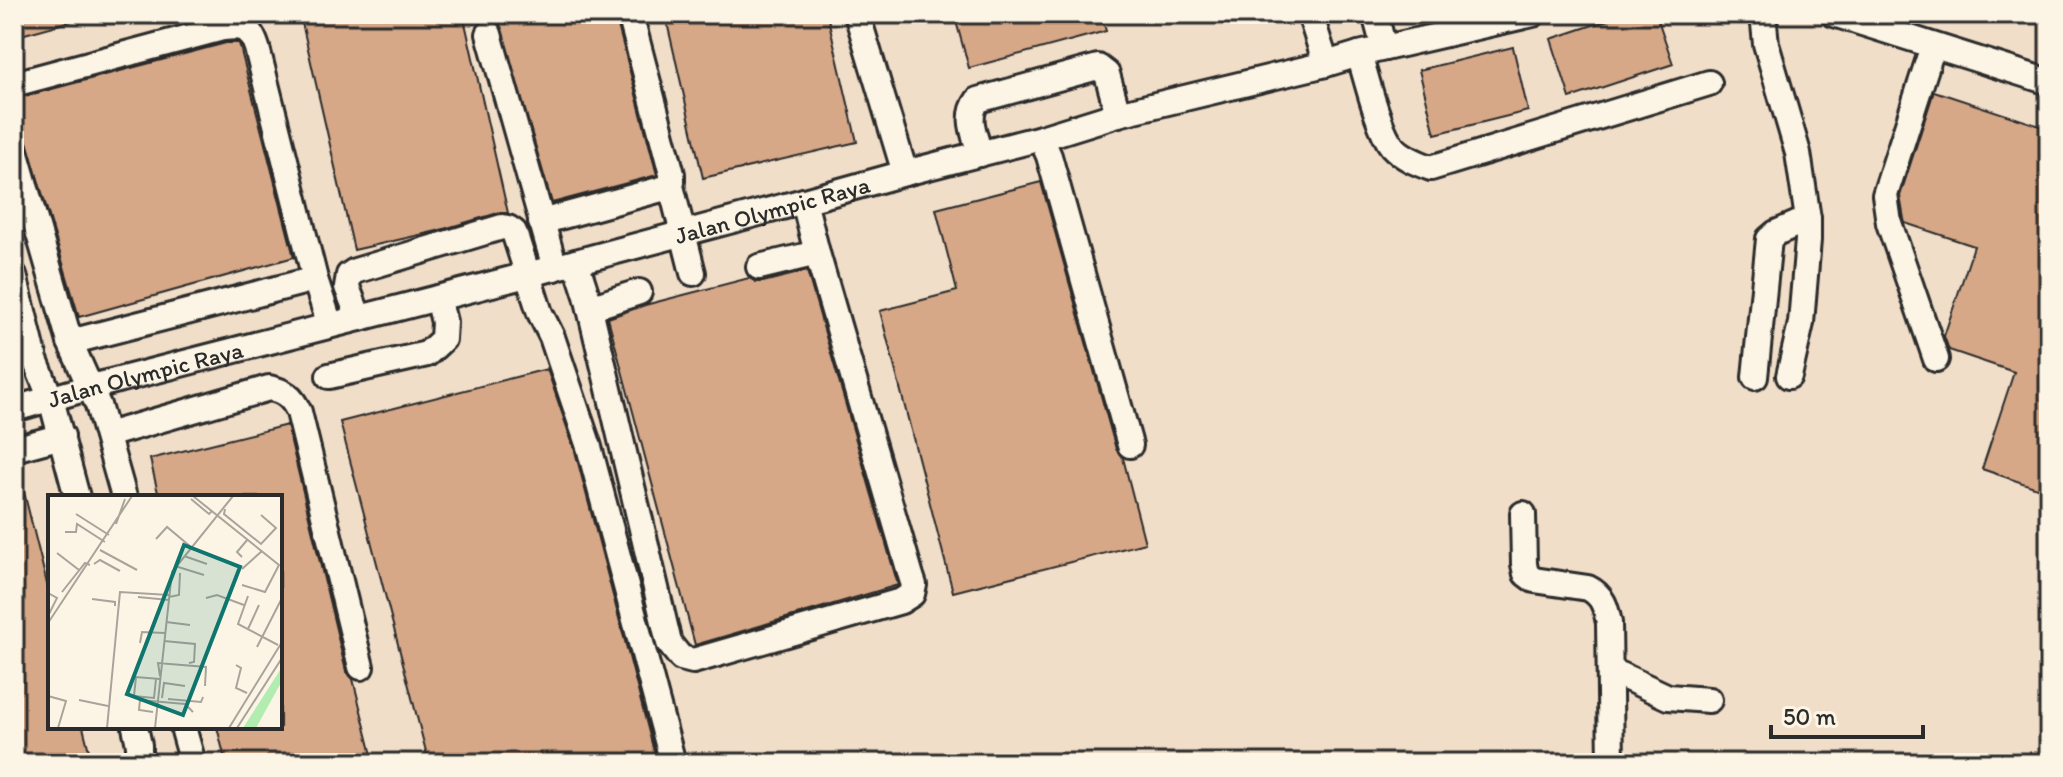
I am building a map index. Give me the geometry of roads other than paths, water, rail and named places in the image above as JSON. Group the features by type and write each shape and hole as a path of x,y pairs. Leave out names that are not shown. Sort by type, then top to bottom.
{"street":[{"path":"541,222 669,187 672,182 630,14"},
{"path":"857,14 905,173"},
{"path":"1310,14 1326,64"},
{"path":"1375,14 1384,48"},
{"name":"Jalan Olympic Raya","path":"14,409 566,265 1041,138 1118,114 1531,14"},
{"path":"1763,14 1766,44 1798,153 1808,219 1801,323 1789,376"},
{"path":"1834,14 2049,82"},
{"path":"14,84 223,28 240,26 246,29 257,48 315,279 330,325"},
{"path":"489,34 541,222 590,308 669,643 681,658 693,661 901,601 912,594 914,585 804,201"},
{"path":"1933,46 1885,201 1889,223 1936,359"},
{"path":"1359,54 1383,129 1392,146 1406,157 1431,168 1709,83"},
{"path":"980,154 970,116 978,100 1098,67 1107,74 1118,114"},
{"path":"1041,138 1049,156 1130,445"},
{"path":"14,147 70,342 91,387 123,495"},
{"path":"669,187 693,273"},
{"path":"1755,377 1769,239 1808,219"},
{"path":"359,318 347,287 349,275 355,271 502,227 514,232 589,447 673,763"},
{"path":"759,267 817,253"},
{"path":"14,275 25,363 51,399 77,495"},
{"path":"70,342 315,279"},
{"path":"590,308 639,292"},
{"path":"329,376 427,354 443,339 444,322 438,298"},
{"path":"107,435 269,388 281,390 294,401 361,667"},
{"path":"14,449 62,436"},
{"path":"1523,514 1526,574 1534,580 1596,591 1607,612 1611,763"},
{"path":"1610,670 1668,697 1709,700"},
{"path":"135,729 139,763"},
{"path":"184,729 193,763"}]}
